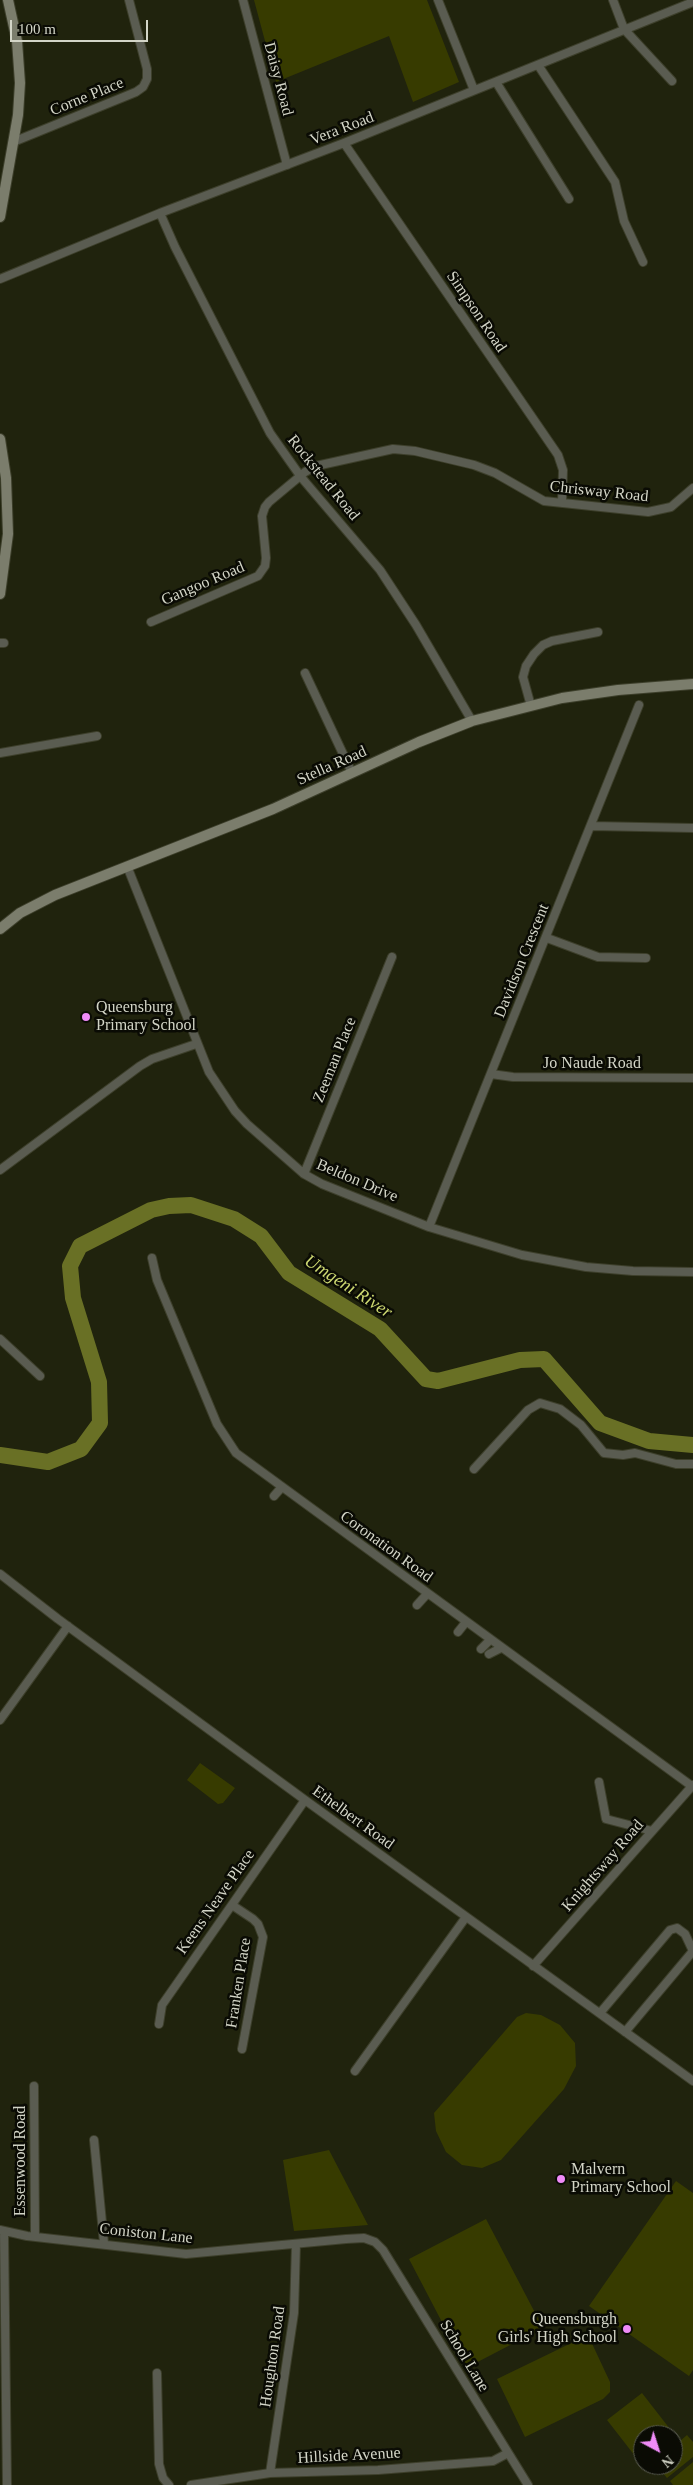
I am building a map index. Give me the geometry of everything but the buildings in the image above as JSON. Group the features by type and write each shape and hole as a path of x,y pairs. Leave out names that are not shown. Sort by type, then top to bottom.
{"main road":[{"path":"0,217 18,115 20,63 8,0"},
{"path":"0,439 6,478 8,534 0,594"},
{"name":"Stella Road","path":"0,929 37,904 127,866 273,809 472,721 562,698 604,692 693,684"}],"street":[{"name":"Corne Place","path":"13,142 136,92 143,87 147,79 147,69 129,0"},
{"name":"Daisy Road","path":"243,0 287,165"},
{"path":"438,0 474,90"},
{"path":"613,0 624,29 672,81"},
{"name":"Vera Road","path":"0,279 160,213 344,144 693,2"},
{"path":"538,65 614,182 624,221 643,262"},
{"path":"496,82 569,199"},
{"name":"Simpson Road","path":"344,144 558,455 563,470 562,502"},
{"name":"Rockstead Road","path":"160,213 270,433 300,477 380,570 416,625 472,721"},
{"name":"Chrisway Road","path":"300,477 316,466 380,451 403,449 474,465 495,473 536,498 562,502 657,512 671,507 693,488"},
{"name":"Gangoo Road","path":"151,622 258,576 265,566 266,558 262,516 265,507 300,477"},
{"path":"531,706 523,677 526,666 534,654 543,645 552,641 598,632"},
{"path":"305,672 352,773"},
{"name":"Davidson Crescent","path":"430,1227 639,706"},
{"path":"0,753 97,736"},
{"path":"591,826 693,828"},
{"name":"Beldon Drive","path":"127,866 196,1044 209,1072 234,1111 265,1142 304,1174 322,1184 430,1227 522,1255 586,1267 633,1271 693,1272"},
{"path":"547,938 598,957 646,958"},
{"name":"Zeeman Place","path":"304,1174 392,957"},
{"path":"0,1170 140,1066 196,1044"},
{"name":"Jo Naude Road","path":"490,1074 513,1078 693,1078"},
{"name":"Coronation Road","path":"152,1258 157,1280 217,1424 236,1453 281,1488 693,1786"},
{"path":"0,1339 40,1376"},
{"path":"474,1469 528,1410 540,1403 560,1409 581,1425 604,1452 610,1455 635,1453 676,1464 693,1464"},
{"path":"274,1496 281,1488"},
{"name":"Ethelbert Road","path":"0,1574 305,1800 693,2081"},
{"path":"417,1605 427,1594"},
{"path":"458,1632 466,1622"},
{"path":"0,1720 68,1626"},
{"path":"481,1649 490,1640"},
{"path":"489,1654 501,1648"},
{"path":"599,1782 606,1818 652,1831"},
{"name":"Knightsway Road","path":"533,1966 693,1786"},
{"name":"Keens Neave Place","path":"159,2024 162,2005 305,1800"},
{"name":"Franken Place","path":"232,1905 258,1924 262,1937 242,2049"},
{"path":"354,2071 466,1917"},
{"path":"600,2014 670,1930 674,1928 681,1930 688,1938 693,1951 625,2032"},
{"name":"Essenwood Road","path":"34,2086 35,2236"},
{"path":"94,2140 104,2243"},
{"path":"2,2230 2,2308 7,2485"},
{"name":"Coniston Lane","path":"2,2230 35,2236 186,2254 364,2238 375,2242"},
{"name":"School Lane","path":"375,2242 383,2250 528,2485"},
{"name":"Houghton Road","path":"270,2473 294,2313 296,2244"},
{"path":"157,2373 159,2464 163,2478 169,2485"},
{"name":"Hillside Avenue","path":"191,2485 270,2473 378,2470 493,2461 508,2453"}],"shaded area":[{"path":"254,0 427,0 459,82 413,102 389,36 276,82"},
{"path":"200,1763 235,1788 223,1803 218,1804 187,1780"},
{"path":"526,2013 541,2015 560,2025 575,2043 576,2066 564,2089 501,2160 482,2168 462,2165 446,2152 436,2131 434,2113 517,2017"},
{"path":"329,2150 368,2225 294,2231 283,2160"},
{"path":"676,2181 693,2193 693,2370 689,2376 589,2306"},
{"path":"486,2219 543,2328 466,2368 409,2259"},
{"path":"588,2335 610,2382 610,2392 603,2399 525,2437 497,2379"},
{"path":"642,2393 667,2425 633,2425 633,2453 607,2420"},
{"path":"687,2435 693,2442 693,2457 683,2465 683,2438"},
{"path":"693,2462 693,2485 673,2485 670,2481 677,2475 683,2475 683,2470"}],"waterway":[{"name":"Umgeni River","path":"0,1455 48,1462 81,1449 100,1423 99,1382 73,1298 70,1266 80,1246 151,1210 169,1206 191,1205 234,1219 261,1236 289,1273 380,1329 426,1379 438,1381 520,1360 544,1359 600,1423 649,1441 693,1445"}],"place":[{"name":"Queensburg Primary School","path":"86,1017"},
{"name":"Malvern Primary School","path":"561,2179"},
{"name":"Queensburgh Girls' High School","path":"627,2329"}]}
